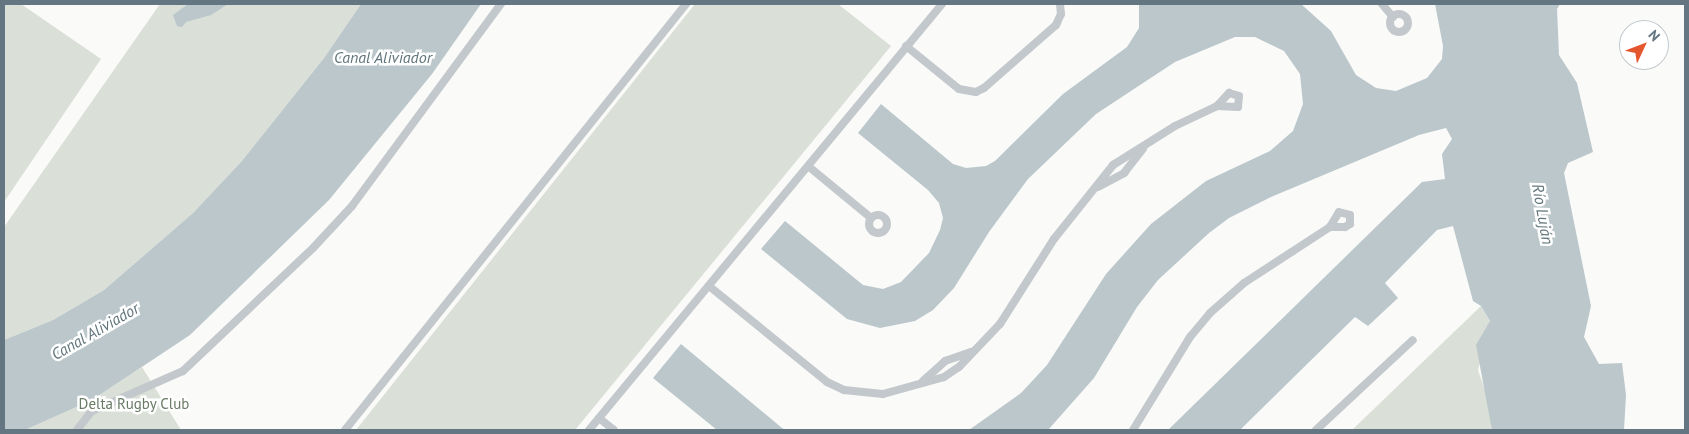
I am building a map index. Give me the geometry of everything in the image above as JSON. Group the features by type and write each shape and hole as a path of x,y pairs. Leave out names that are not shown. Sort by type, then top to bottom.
{"street":[{"path":"77,430 92,411 183,371 314,246 352,206 502,4"},
{"path":"345,430 686,4"},
{"path":"589,430 942,4"},
{"path":"906,46 959,89 976,92 984,88 1056,26 1061,14 1060,4"},
{"path":"1382,4 1393,17"},
{"path":"709,286 835,387 856,393 883,394 949,375 1000,324 1054,239 1113,164 1145,147 1175,126 1217,106"},
{"path":"1096,188 1124,173 1145,147"},
{"path":"808,166 871,218"},
{"path":"1132,430 1190,337 1210,313 1244,283 1330,227"},
{"path":"1316,430 1413,340"},
{"path":"923,381 945,361 972,352"},
{"path":"599,418 614,430"}],"green space":[{"path":"4,4 21,4 101,59 4,202"},
{"path":"160,4 361,4 324,58 241,162 193,213 104,290 53,320 4,340 4,227"},
{"path":"695,4 838,4 891,46 575,430 356,430"},
{"path":"1481,306 1490,321 1478,370 1490,405 1492,430 1352,430"},
{"name":"Delta Rugby Club","path":"142,367 181,430 25,430 92,400"}],"water":[{"path":"188,4 228,4 211,15 186,22 182,27 177,26 173,15"},
{"name":"Canal Aliviador","path":"361,4 481,4 432,74 329,200 190,335 92,400 25,430 4,430 4,340 53,320 104,290 193,213 241,162 324,58"},
{"name":"Río Luján","path":"1139,4 1301,4 1331,31 1356,75 1376,88 1396,91 1427,78 1442,59 1443,46 1435,4 1560,4 1557,9 1559,55 1577,83 1593,152 1568,163 1564,173 1591,306 1584,337 1599,364 1622,363 1626,395 1624,430 1492,430 1476,345 1490,321 1481,306 1473,301 1453,226 1437,230 1385,283 1398,298 1368,326 1355,317 1240,430 1168,430 1422,182 1445,179 1442,154 1452,139 1446,128 1419,135 1271,197 1229,218 1209,233 1158,280 1137,307 1094,378 1048,430 969,430 1021,393 1047,365 1106,274 1151,224 1206,181 1270,151 1293,131 1303,104 1300,74 1284,51 1255,37 1235,37 1175,62 1096,114 1028,179 989,232 954,288 933,310 915,321 880,328 847,319 761,249 785,221 863,285 883,289 901,282 929,253 940,230 943,218 939,203 928,190 858,133 881,104 953,164 966,168 986,166 995,161 1063,94 1127,47 1139,28"},
{"path":"681,344 786,430 717,430 653,378"}]}
